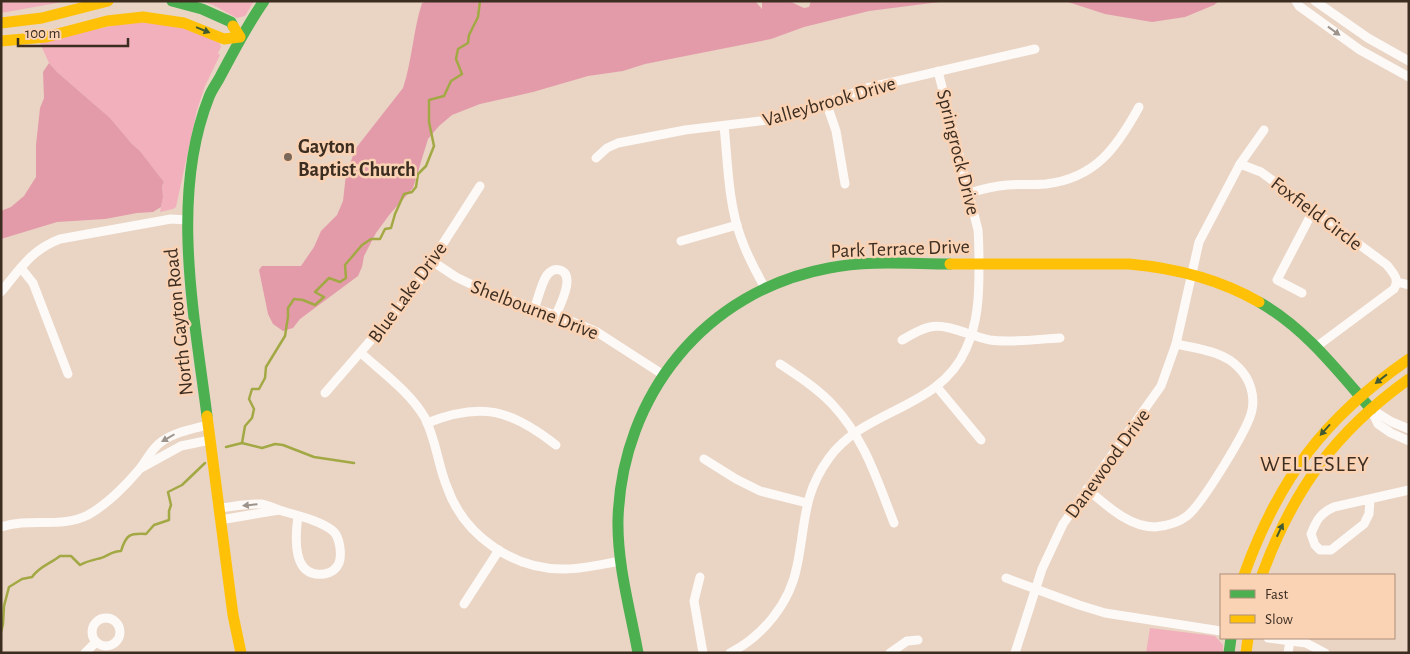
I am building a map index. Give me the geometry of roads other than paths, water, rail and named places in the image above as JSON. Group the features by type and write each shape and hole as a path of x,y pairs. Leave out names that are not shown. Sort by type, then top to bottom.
{"street":[{"path":"1,23 25,22 108,1"},
{"path":"1,41 46,37 107,21 143,18 184,23 224,39 240,36 231,22 202,9 172,1"},
{"name":"North Gayton Road","path":"242,653 233,614 208,425 189,269 187,220 193,157 210,96 240,36 264,1"},
{"path":"1296,1 1299,6 1360,50 1409,77"},
{"path":"1315,1 1368,38 1409,61"},
{"name":"Valleybrook Drive","path":"596,158 607,148 618,143 667,133 777,119 867,88 1035,49"},
{"name":"Springrock Drive","path":"730,653 760,632 777,612 788,592 797,567 807,503 820,472 830,456 855,433 908,405 937,387 963,356 971,336 978,315 978,230 938,71"},
{"path":"826,102 836,131 845,184"},
{"path":"970,193 1008,185 1056,182 1080,173 1099,162 1110,152 1125,133 1139,107"},
{"path":"724,126 730,187 737,225 752,264 764,288"},
{"path":"1192,273 1199,242 1240,164 1264,130"},
{"name":"Foxfield Circle","path":"1240,164 1261,172 1386,265 1394,273 1396,282"},
{"name":"Blue Lake Drive","path":"325,393 410,296 480,186"},
{"path":"1302,292 1277,280 1313,211"},
{"path":"1,292 39,249 60,239 172,219 187,220"},
{"path":"681,241 737,225"},
{"name":"Shelbourne Drive","path":"432,262 475,287 534,309 556,315 597,332 662,374"},
{"name":"Park Terrace Drive","path":"638,653 622,561 618,518 622,473 637,421 662,374 686,345 715,318 764,288 805,273 847,265 1129,264 1164,267 1192,273 1232,287 1252,297 1284,318 1316,347 1371,409"},
{"path":"21,268 33,282 68,374"},
{"path":"534,309 548,274 553,270 560,270 566,274 568,281 556,315"},
{"name":"Danewood Drive","path":"1015,653 1048,556 1063,524 1154,398 1167,374 1176,344 1192,273"},
{"path":"1316,347 1382,299 1394,289 1396,282 1409,285"},
{"path":"902,340 920,331 937,326 945,326 971,336 1004,340 1060,338"},
{"path":"1087,489 1125,518 1134,523 1154,527 1171,524 1186,517 1196,508 1206,494 1247,426 1253,397 1243,372 1228,358 1176,344"},
{"path":"361,353 407,394 427,423 447,488 456,506 475,532 498,550 533,565 558,569 581,568 622,561"},
{"path":"1244,574 1264,523 1292,473 1321,434 1336,417 1360,396 1409,359"},
{"path":"780,364 819,391 832,403 855,433 874,469 894,523"},
{"path":"1262,574 1279,531 1309,479 1344,435 1371,409 1409,379"},
{"path":"937,387 981,440"},
{"path":"1371,409 1392,422 1409,429"},
{"path":"1371,409 1378,424 1391,433 1409,440"},
{"path":"427,423 462,412 493,412 527,424 556,445"},
{"path":"1,527 17,523 62,523 82,517 99,508 139,470 156,448 166,439 187,430 208,425"},
{"path":"139,470 181,446 210,440"},
{"path":"704,459 760,491 807,503"},
{"path":"1370,499 1370,514 1364,524 1331,550 1320,550 1315,545 1311,534 1324,511 1334,507 1409,490"},
{"path":"220,514 280,510 298,516 332,529 336,534 340,561 334,570 328,574 310,574 303,568 299,558 296,533 298,516"},
{"path":"464,604 498,550"},
{"path":"700,577 694,601 703,653"},
{"path":"1006,578 1105,613 1220,631"},
{"path":"1229,653 1231,639"},
{"path":"1246,653 1248,639"},
{"path":"1275,639 1306,643 1325,653"},
{"path":"890,653 907,641 918,640"},
{"path":"1288,653 1290,641"},
{"path":"86,653 96,642"}],"waterway":[{"path":"242,443 245,426 252,418 254,409 249,399 252,389 259,389 265,378 266,367 285,336 288,308 294,299 303,300 315,305 324,297 315,292 329,278 340,282 346,278 345,265 362,245 371,239 380,239 385,229 391,228 404,194 412,192 416,187 418,174 426,166 434,146 429,122 429,100 444,96 451,81 462,74 456,59 458,49 468,43 469,35 478,17 480,1"},
{"path":"226,447 242,443 262,448 275,444 283,445 314,457 354,463"},
{"path":"1,632 4,606 9,587 22,579 32,577 60,556 71,556 80,565 121,551 129,536 146,534 154,525 169,520 171,505 168,492 182,485 205,463"}],"place":[{"name":"Gayton Baptist Church","path":"288,157"}],"district":[{"name":"WELLESLEY","path":"1315,463"}]}
